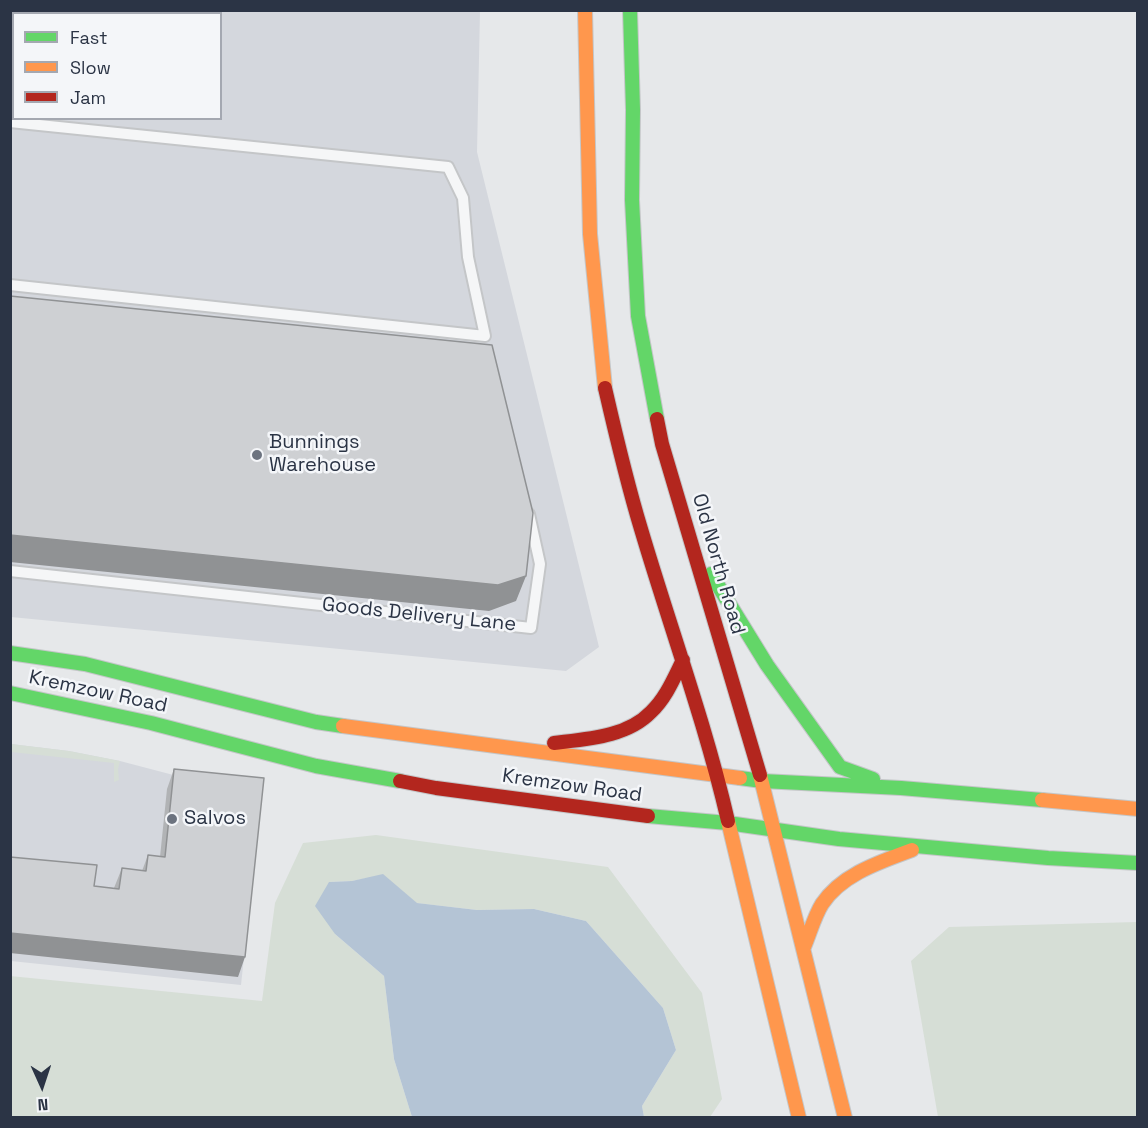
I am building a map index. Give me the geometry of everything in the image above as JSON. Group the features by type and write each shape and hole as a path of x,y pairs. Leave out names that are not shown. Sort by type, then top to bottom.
{"main road":[{"path":"585,10 590,234 603,381 641,529 717,774 799,1118"},
{"name":"Old North Road","path":"630,10 633,110 632,200 638,316 662,444 762,781 845,1118"},
{"path":"691,541 767,664 840,767 901,788"},
{"name":"Kremzow Road","path":"10,653 85,664 316,722 762,781 901,788 1137,809"},
{"path":"517,749 609,735 645,718 660,702 683,660"},
{"name":"Kremzow Road","path":"10,693 152,723 316,766 436,788 631,814 728,823 920,847 1137,863"},
{"path":"804,947 823,903 841,885 872,865 920,847"}],"lane":[{"path":"10,122 448,167 463,198 468,257 487,341 10,285"},
{"name":"Goods Delivery Lane","path":"10,570 531,628 540,564 527,506"}],"shaded area":[{"path":"10,11 480,11 477,152 599,647 566,671 11,617"},
{"path":"11,744 69,751 120,761 261,798 241,985 11,961"},
{"path":"11,744 69,751 120,761 119,780 114,782 114,763 11,752"},
{"path":"376,835 608,867 702,993 722,1099 710,1117 644,1117 642,1106 676,1050 663,1008 586,921 534,909 477,910 416,903 383,875 352,881 329,882 335,934 384,976 394,1059 412,1117 11,1117 10,976 262,1001 275,903 303,843"},
{"path":"1137,922 1137,1117 938,1117 911,961 949,927"}],"water":[{"path":"383,874 417,903 477,910 534,909 586,921 663,1008 676,1050 642,1106 644,1117 412,1117 394,1059 384,976 335,934 315,906 329,882 352,881"}],"building":[{"path":"143,10 173,10 172,12 143,12"},
{"name":"Bunnings Warehouse","path":"10,296 492,345 533,513 526,576 498,585 10,535"},
{"path":"174,769 264,778 245,957 10,933 10,857 97,865 94,886 119,889 122,868 146,871 148,855 165,857"}],"traffic: fast":[{"path":"630,10 633,110 632,200 638,316 657,419"},
{"path":"711,574 767,665 840,767 873,779"},
{"path":"10,653 85,664 316,722 343,726"},
{"path":"10,693 151,723 316,766 400,781"},
{"path":"740,778 1042,800"},
{"path":"648,816 728,823 839,839 1048,858 1138,863"}],"traffic: slow":[{"path":"585,10 590,234 605,388"},
{"path":"343,726 740,778"},
{"path":"760,775 845,1118"},
{"path":"1042,800 1138,809"},
{"path":"728,821 799,1118"},
{"path":"804,947 822,904 840,885 862,870 912,850"}],"traffic: jam":[{"path":"605,388 636,512 698,711 728,821"},
{"path":"657,419 662,444 760,775"},
{"path":"554,743 618,732 641,720 661,700 683,660"},
{"path":"400,781 436,788 648,816"}],"place":[{"name":"Bunnings Warehouse","path":"257,455"},
{"name":"Salvos","path":"172,819"}]}
